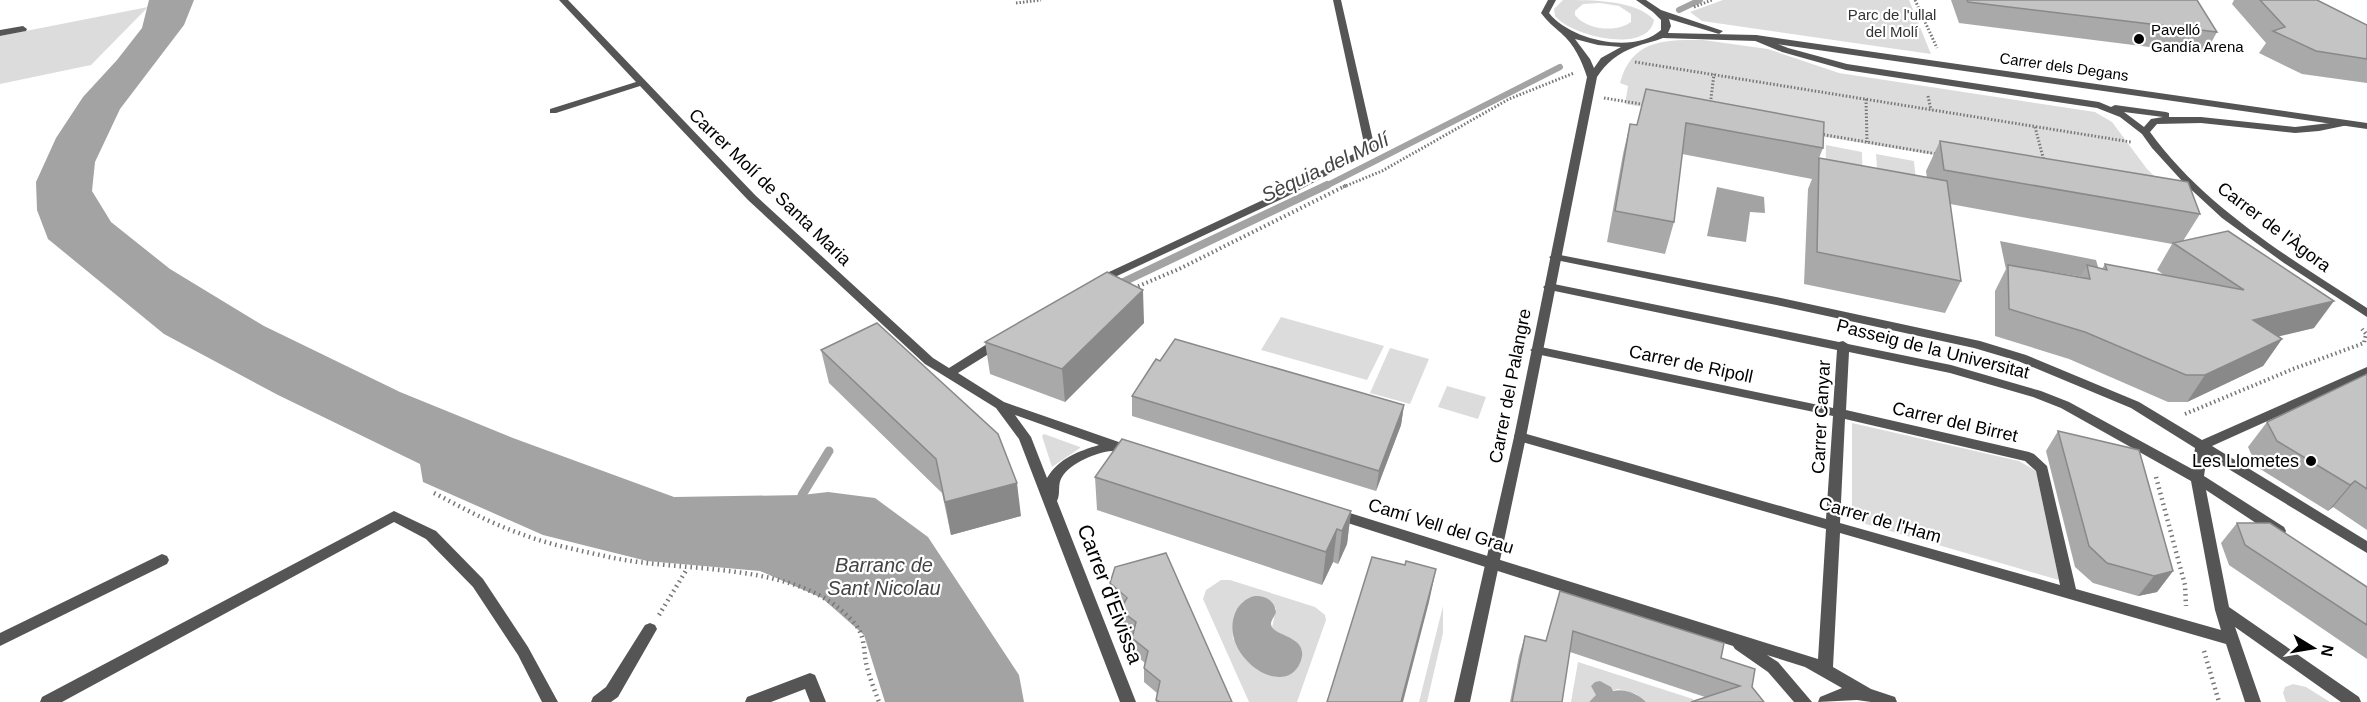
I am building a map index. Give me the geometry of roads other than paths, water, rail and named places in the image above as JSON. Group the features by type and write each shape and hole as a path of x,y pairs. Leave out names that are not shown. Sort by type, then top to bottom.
{"street":[{"name":"Carrer Molí de Santa Maria","path":"563,0 752,198 929,361 948,374"},
{"path":"1090,285 1282,195 1370,149 1337,0"},
{"path":"1552,0 1545,13 1550,22 1566,33 1586,59 1591,73"},
{"name":"Carrer dels Degans","path":"1640,0 1658,11 1697,26 1756,38 2367,126"},
{"path":"1658,11 1665,19 1666,28 1662,35"},
{"path":"0,33 23,29"},
{"path":"1566,33 1602,43 1635,43"},
{"name":"Carrer dels Degans","path":"1635,43 1662,35 1756,38"},
{"path":"1756,38 1785,50 1846,67 2179,117 2273,130 2320,130 2345,123"},
{"name":"Carrer del Palangre","path":"1462,702 1520,437 1591,73 1604,60 1635,43"},
{"path":"553,111 641,82"},
{"name":"Carrer de l'Àgora","path":"2099,105 2123,115 2145,132 2155,146 2226,216 2288,261 2367,313"},
{"path":"2145,132 2154,121 2179,117"},
{"name":"Passeig de la Universitat","path":"1555,257 1976,344 2022,358 2135,405 2367,548"},
{"name":"Passeig de la Universitat","path":"1549,287 1843,345 1951,369 2037,393 2065,405 2197,478 2287,536"},
{"path":"948,374 1014,333"},
{"name":"Carrer Canyar","path":"1825,670 1843,345"},
{"name":"Carrer de Ripoll","path":"1536,350 1838,413"},
{"path":"2253,702 2222,610 2197,478 2202,445 2367,371"},
{"name":"Carrer d'Eivissa","path":"948,374 1000,405 1140,453"},
{"name":"Carrer d'Eivissa","path":"1000,405 1025,437 1052,501 1128,702"},
{"name":"Carrer del Birret","path":"1838,413 2029,457 2042,469 2069,592"},
{"name":"Carrer de l'Ham","path":"1520,437 2231,639"},
{"path":"1052,501 1053,479 1065,466 1095,450 1116,446"},
{"name":"Camí Vell del Grau","path":"1320,509 1734,640 1777,651 1825,670 1865,693 1889,702"},
{"path":"48,702 394,516 431,535 478,583 523,651 550,702"},
{"path":"0,640 162,560"},
{"path":"2222,610 2354,702"},
{"path":"599,702 612,692 651,630"},
{"name":"Camí Vell del Grau","path":"1734,640 1773,667 1804,702"},
{"path":"753,702 810,680 818,702"},
{"path":"1826,702 1837,695 1850,692 1865,693"}],"water":[{"name":"Barranc de Sant Nicolau","path":"149,0 194,0 184,25 120,109 95,162 92,191 111,222 170,269 264,326 400,392 513,438 674,497 802,495 828,492 875,498 928,537 1019,675 1024,702 885,702 864,635 822,598 760,571 647,561 543,535 423,482 420,464 278,395 164,334 48,239 37,210 36,182 56,138 83,97 142,28"},
{"path":"1717,187 1764,197 1765,213 1750,212 1746,242 1707,236"},
{"path":"2000,241 2096,260 2102,280 2046,271 2045,281 2007,274"},
{"path":"1255,596 1266,598 1275,608 1276,612 1271,622 1273,628 1301,647 1300,663 1291,674 1280,677 1267,674 1254,667 1242,655 1235,641 1232,625 1237,609 1244,601"},
{"path":"1600,681 1611,687 1613,691 1631,692 1646,702 1589,702 1596,695 1591,686"}],"waterway":[{"name":"Sèquia del Molí","path":"1679,10 1700,0"},
{"name":"Sèquia del Molí","path":"1324,187 1560,67"},
{"name":"Sèquia del Molí","path":"1117,285 1327,185"},
{"name":"Sèquia del Molí","path":"802,495 829,451"}],"place":[{"name":"Pavelló Gandía Arena","path":"2139,39"},
{"name":"Les Llometes","path":"2311,461"}],"park label":[{"name":"Parc de l'ullal del Molí","path":"1892,24"}]}
